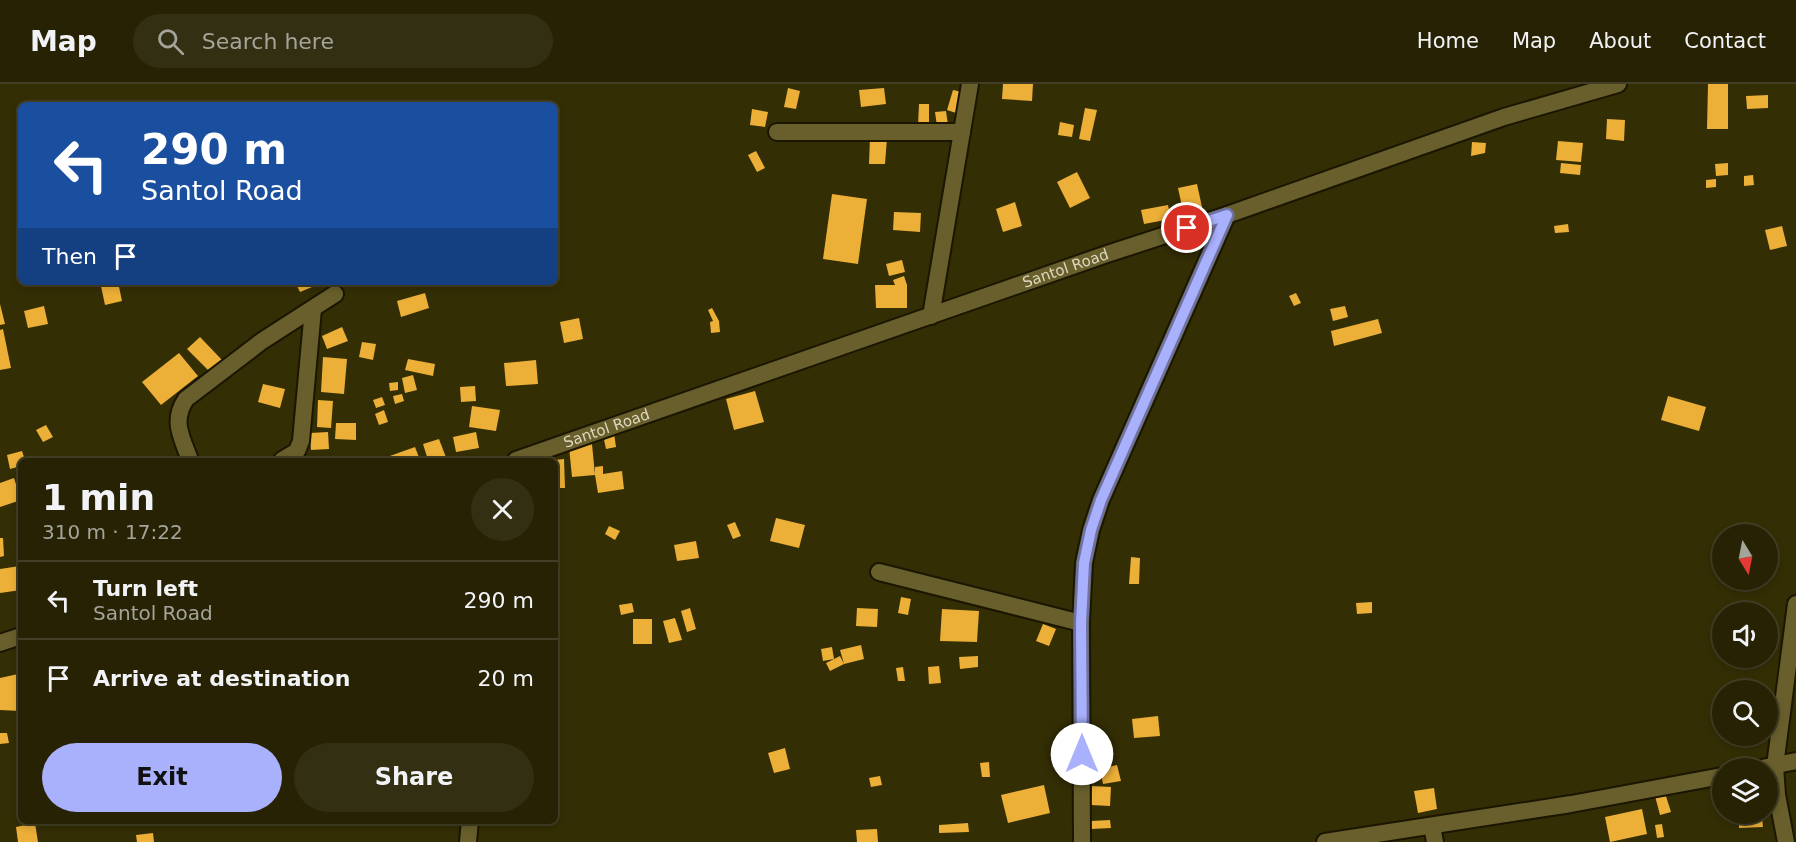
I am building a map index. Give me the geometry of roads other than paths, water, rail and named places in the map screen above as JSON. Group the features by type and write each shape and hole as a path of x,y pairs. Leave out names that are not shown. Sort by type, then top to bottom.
{"street":[{"path":"931,316 970,84"},
{"name":"Santol Road","path":"522,458 1504,117 1618,84"},
{"path":"777,132 962,132"},
{"path":"1082,842 1081,623 1084,563 1091,530 1101,500 1227,215"},
{"path":"189,458 177,420 179,409 186,399 262,341 335,294"},
{"path":"285,458 297,451 301,441 313,309"},
{"path":"879,572 1081,623"},
{"path":"1770,758 1796,604"},
{"path":"0,643 18,637"},
{"path":"1778,765 1796,761"},
{"path":"1325,842 1433,834 1571,804 1712,778"},
{"path":"1778,800 1786,842"},
{"path":"468,842 470,824"}]}
